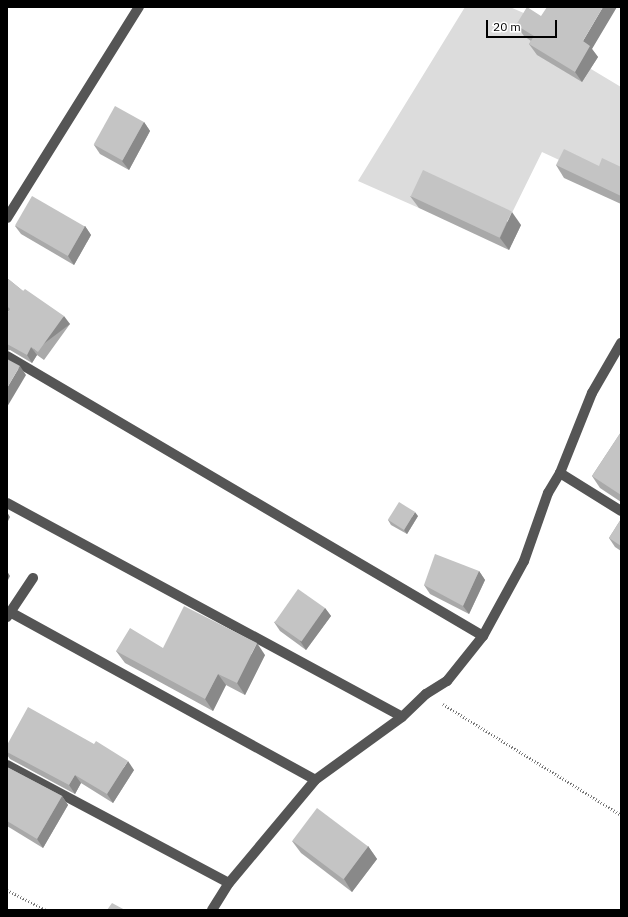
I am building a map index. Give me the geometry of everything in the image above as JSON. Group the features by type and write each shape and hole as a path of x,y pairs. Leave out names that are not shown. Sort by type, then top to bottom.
{"street":[{"path":"7,218 139,7"},
{"path":"212,910 229,883 315,780 402,717 426,694 447,681 483,636 524,562 548,493 560,473 592,393 621,343"},
{"path":"7,356 483,636"},
{"path":"560,473 621,511"},
{"path":"7,503 402,717"},
{"path":"33,578 9,615 315,780"},
{"path":"7,764 229,883"}],"path":[{"path":"426,694 621,815"},
{"path":"7,890 46,910"}],"shaded area":[{"path":"465,7 510,7 535,18 591,69 621,87 621,175 570,165 542,152 509,219 419,208 358,181"}],"building":[{"path":"527,7 541,16 547,7 603,7 583,41 590,46 575,72 529,44 534,36 516,25"},
{"path":"115,106 144,122 123,160 94,144"},
{"path":"564,149 599,166 602,158 621,167 621,196 556,165"},
{"path":"423,170 512,211 500,238 411,196"},
{"path":"32,196 85,226 68,256 15,225"},
{"path":"7,278 23,291 25,289 64,316 38,352 31,347 27,355 7,344 7,314 10,309 7,306"},
{"path":"7,359 20,366 7,388"},
{"path":"621,432 621,495 592,476"},
{"path":"399,502 415,512 404,530 388,520"},
{"path":"621,519 621,546 609,538"},
{"path":"435,554 479,571 463,606 424,585"},
{"path":"298,589 325,608 302,642 274,623"},
{"path":"184,606 257,643 237,683 218,674 205,699 116,651 130,628 163,648"},
{"path":"28,707 94,744 96,741 128,761 107,794 75,775 69,785 7,752 7,745"},
{"path":"7,767 62,796 37,839 7,821"},
{"path":"317,808 368,847 343,879 292,841"},
{"path":"112,903 125,910 107,910"}]}
